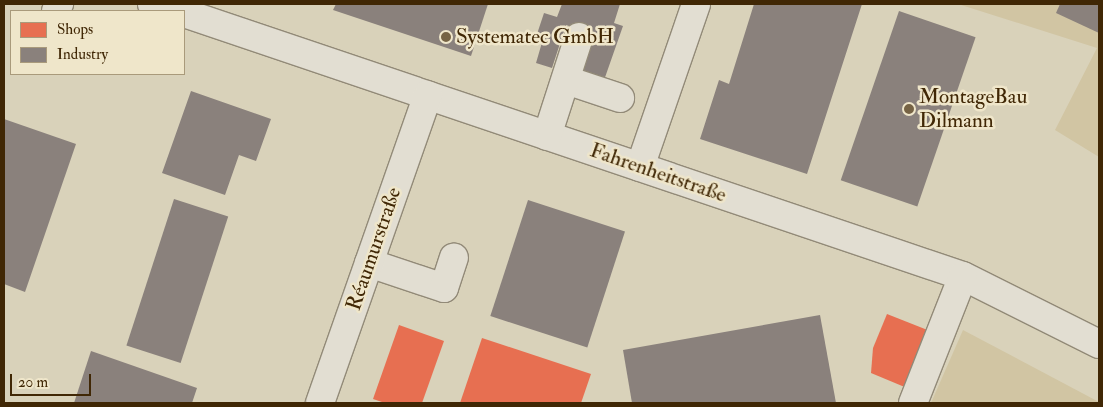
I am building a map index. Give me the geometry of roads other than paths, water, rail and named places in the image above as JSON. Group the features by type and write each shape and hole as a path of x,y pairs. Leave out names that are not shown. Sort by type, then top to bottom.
{"street":[{"path":"152,4 175,10"},
{"path":"640,166 696,4"},
{"name":"Fahrenheitstraße","path":"185,13 212,12 428,95 963,276 1099,344"},
{"path":"548,136 579,37"},
{"path":"566,80 620,98"},
{"name":"Réaumurstraße","path":"320,403 428,95"},
{"path":"369,263 444,288 454,258"},
{"path":"913,403 963,276"}],"place":[{"name":"Systematec GmbH","path":"446,37"},
{"name":"MontageBau Dilmann","path":"909,109"}]}
